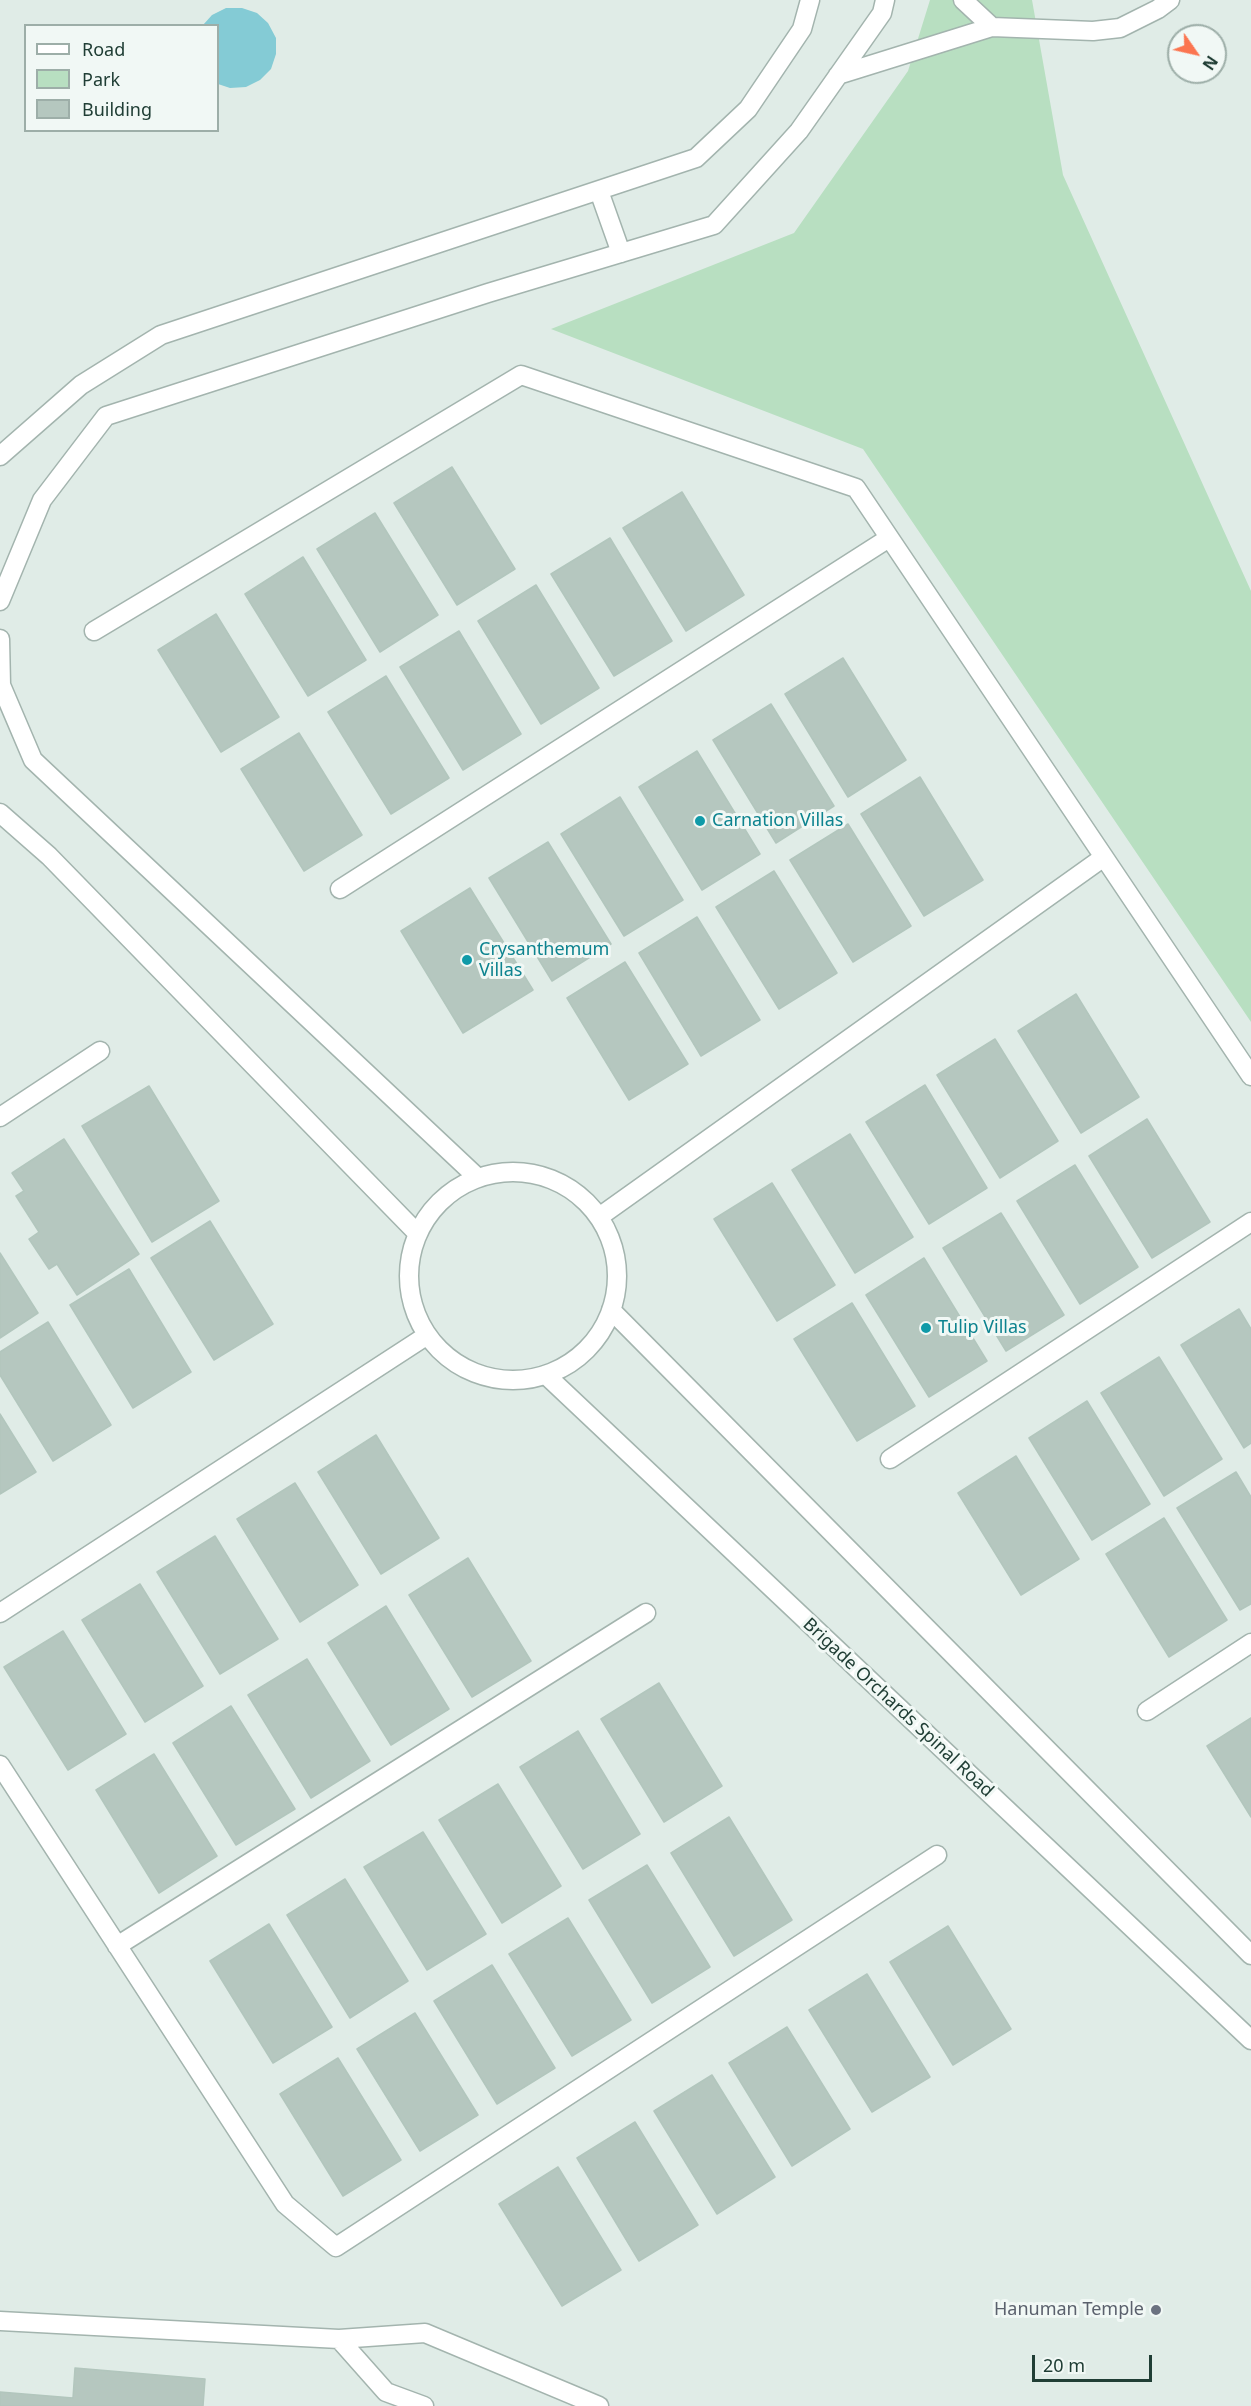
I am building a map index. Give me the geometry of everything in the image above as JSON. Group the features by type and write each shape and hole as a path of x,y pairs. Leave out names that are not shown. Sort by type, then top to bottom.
{"street":[{"path":"0,456 81,385 161,335 696,158 748,109 802,29 810,0"},
{"path":"0,601 42,500 106,416 488,293 714,225 799,130 882,13 885,0"},
{"path":"963,0 992,27"},
{"path":"838,75 992,27 1093,31 1120,28 1158,9 1170,0"},
{"path":"599,190 621,253"},
{"path":"94,631 521,375 856,488 1251,1076"},
{"path":"340,889 889,538"},
{"path":"0,639 1,685 33,760 478,1178"},
{"path":"0,813 49,856 417,1234"},
{"path":"599,1217 1104,857"},
{"path":"0,1117 100,1051"},
{"path":"511,1172 545,1177 575,1192 599,1217 613,1247 617,1279 611,1310 596,1338 574,1361 546,1375 512,1381 479,1376 450,1360 426,1336 412,1304 409,1269 417,1234 432,1210 453,1191 478,1178 511,1172"},
{"path":"890,1460 1251,1222"},
{"path":"611,1310 1251,1955"},
{"path":"0,1613 426,1336"},
{"name":"Brigade Orchards Spinal Road","path":"546,1375 1251,2040"},
{"path":"117,1946 646,1613"},
{"path":"1147,1711 1251,1643"},
{"path":"0,1765 285,2204 336,2247 937,1854"},
{"path":"0,2321 339,2339 425,2333 599,2406"},
{"path":"339,2339 386,2392 424,2406"}],"green space":[{"path":"930,0 1032,0 1063,175 1251,591 1251,1022 863,449 551,329 794,233 908,71"}],"water":[{"path":"226,8 242,8 257,13 268,23 276,38 276,54 271,69 260,80 246,87 230,88 219,84 219,24 204,24 212,15"}],"building":[{"path":"452,467 515,569 457,605 394,503"},
{"path":"682,492 744,595 686,631 623,528"},
{"path":"375,513 438,615 380,652 317,549"},
{"path":"610,538 672,641 614,676 551,574"},
{"path":"303,557 366,660 308,696 245,594"},
{"path":"536,585 599,688 541,724 478,621"},
{"path":"216,614 279,717 221,752 158,650"},
{"path":"459,631 521,734 463,770 400,667"},
{"name":"Carnation Villas","path":"843,658 906,760 848,797 785,694"},
{"path":"386,676 449,778 391,814 328,712"},
{"path":"771,704 834,806 776,843 713,740"},
{"path":"299,733 362,835 304,871 241,769"},
{"name":"Carnation Villas","path":"697,751 760,854 702,890 639,787"},
{"path":"920,777 983,880 924,916 861,814"},
{"name":"Crysanthemum Villas","path":"620,797 683,900 624,936 561,834"},
{"path":"848,824 911,926 853,962 790,860"},
{"path":"548,842 611,944 552,981 489,878"},
{"path":"774,871 837,973 779,1009 716,907"},
{"name":"Crysanthemum Villas","path":"470,888 533,990 463,1033 401,931"},
{"name":"Crysanthemum Villas","path":"697,917 760,1020 701,1056 639,953"},
{"path":"625,962 688,1064 629,1100 567,998"},
{"path":"1076,994 1139,1097 1081,1133 1018,1031"},
{"path":"995,1039 1058,1141 1000,1178 937,1075"},
{"path":"925,1085 987,1188 929,1224 866,1122"},
{"path":"149,1086 219,1201 152,1242 82,1126"},
{"path":"1147,1119 1210,1222 1152,1258 1089,1156"},
{"path":"850,1134 913,1237 855,1273 792,1170"},
{"path":"64,1139 139,1254 77,1295 57,1264 49,1269 29,1239 39,1232 16,1196 24,1191 12,1173"},
{"path":"1075,1165 1138,1267 1080,1304 1017,1201"},
{"path":"772,1183 835,1285 777,1321 714,1219"},
{"path":"1001,1213 1064,1315 1006,1351 943,1248"},
{"path":"210,1221 273,1324 214,1360 151,1258"},
{"path":"0,1253 38,1313 0,1338"},
{"name":"Tulip Villas","path":"924,1258 987,1361 929,1397 866,1295"},
{"path":"129,1269 191,1372 133,1408 70,1305"},
{"path":"852,1303 915,1406 857,1441 794,1339"},
{"path":"1239,1309 1251,1329 1251,1443 1244,1448 1181,1345"},
{"path":"48,1322 111,1425 53,1461 0,1375 0,1352"},
{"path":"1159,1357 1222,1459 1164,1496 1101,1393"},
{"path":"1087,1401 1150,1504 1092,1540 1029,1438"},
{"path":"0,1414 36,1472 0,1494"},
{"path":"376,1435 439,1538 381,1574 318,1472"},
{"path":"1016,1456 1079,1559 1021,1595 958,1493"},
{"path":"1236,1472 1251,1497 1251,1604 1240,1610 1177,1508"},
{"path":"295,1483 358,1585 300,1622 237,1519"},
{"path":"1164,1518 1227,1620 1169,1657 1106,1554"},
{"path":"215,1536 278,1639 220,1674 157,1572"},
{"path":"468,1558 531,1661 472,1697 409,1595"},
{"path":"140,1584 203,1686 145,1722 82,1620"},
{"path":"386,1606 449,1709 391,1745 328,1643"},
{"path":"63,1631 126,1734 68,1770 4,1667"},
{"path":"307,1659 370,1761 311,1798 248,1695"},
{"path":"659,1683 722,1786 664,1822 601,1719"},
{"path":"231,1706 295,1809 236,1845 173,1743"},
{"path":"1251,1718 1251,1817 1207,1746"},
{"path":"578,1731 640,1834 583,1869 520,1767"},
{"path":"154,1754 217,1856 159,1893 96,1790"},
{"path":"498,1784 561,1886 502,1923 439,1820"},
{"path":"729,1817 792,1920 734,1956 671,1853"},
{"path":"423,1832 486,1934 427,1970 364,1867"},
{"path":"647,1865 710,1967 652,2003 589,1900"},
{"path":"345,1879 408,1981 350,2018 287,1915"},
{"path":"568,1918 631,2020 572,2056 509,1954"},
{"path":"269,1924 332,2027 273,2063 210,1961"},
{"path":"948,1926 1011,2029 953,2065 890,1962"},
{"path":"492,1965 555,2068 497,2104 434,2001"},
{"path":"867,1974 930,2077 872,2112 809,2010"},
{"path":"415,2013 478,2115 420,2151 357,2049"},
{"path":"787,2027 850,2129 792,2166 729,2063"},
{"path":"338,2058 401,2160 343,2196 280,2094"},
{"path":"712,2075 775,2177 717,2214 654,2111"},
{"path":"635,2122 698,2225 639,2261 577,2158"},
{"path":"558,2167 621,2270 562,2306 499,2204"},
{"path":"75,2368 205,2379 203,2406 0,2406 0,2392 73,2398"}],"place":[{"name":"Carnation Villas","path":"700,821"},
{"name":"Crysanthemum Villas","path":"467,960"},
{"name":"Tulip Villas","path":"926,1328"},
{"name":"Hanuman Temple","path":"1156,2310"}]}
